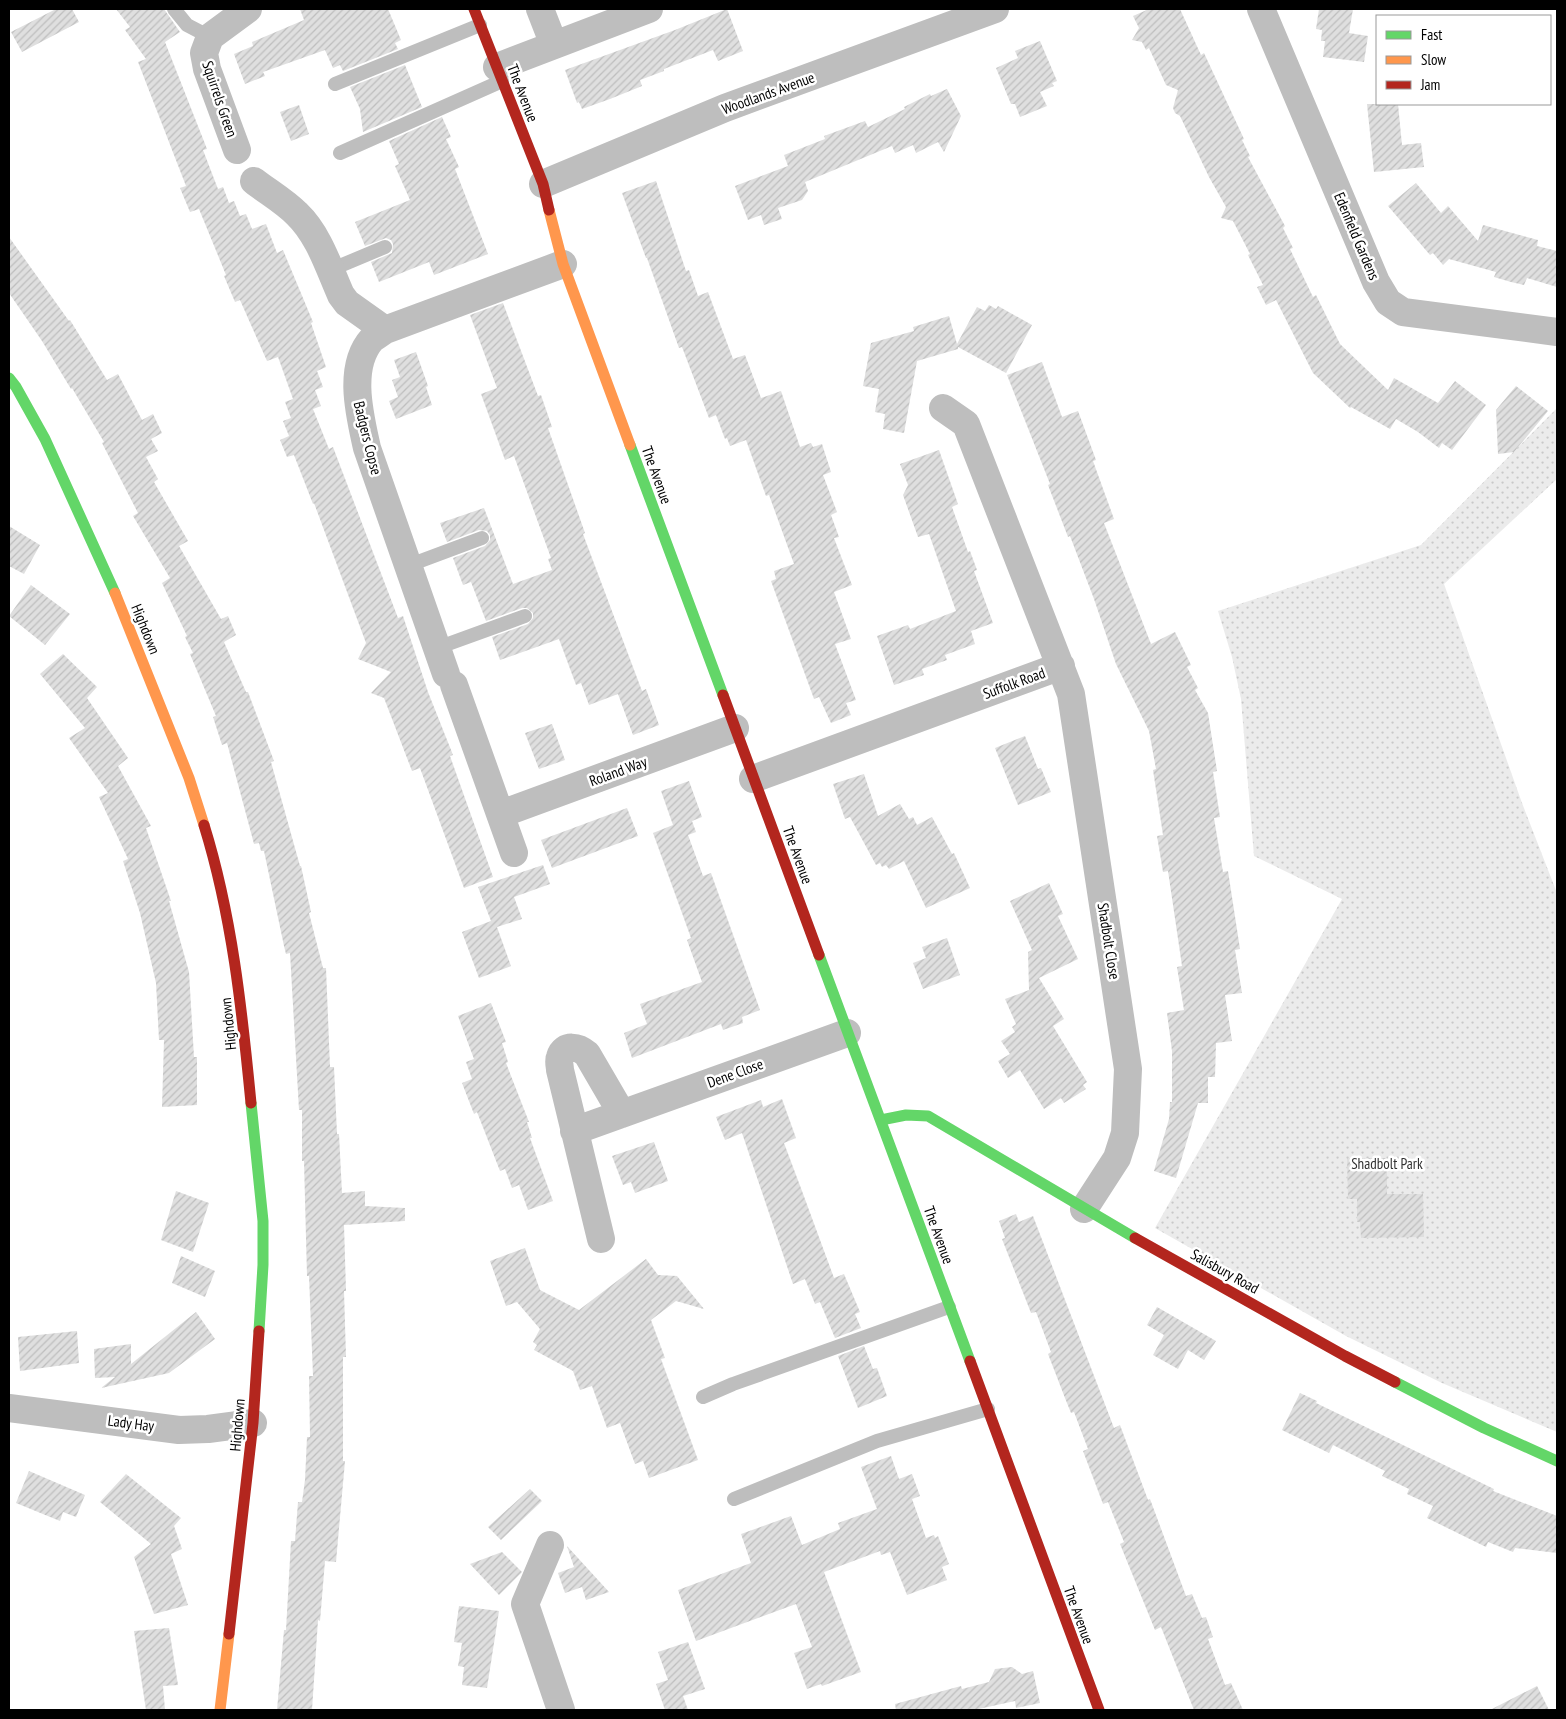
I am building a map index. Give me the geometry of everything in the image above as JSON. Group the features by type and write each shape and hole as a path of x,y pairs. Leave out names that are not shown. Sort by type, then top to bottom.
{"street":[{"path":"210,37 248,9"},
{"name":"The Avenue","path":"474,9 543,184 563,264 1099,1710"},
{"path":"540,9 554,46"},
{"path":"500,74 554,46 649,9"},
{"name":"Woodlands Avenue","path":"543,184 725,108 995,9"},
{"name":"Edenfield Gardens","path":"1261,9 1372,273 1388,302 1402,312 1557,332"},
{"name":"Squirrels Green","path":"210,37 204,53 207,69 237,150"},
{"path":"254,181 296,213 304,222 314,236 341,295 347,303 385,330"},
{"name":"Badgers Copse","path":"501,814 437,648 367,448 361,422 358,373 363,354 372,339 385,330 563,264"},
{"name":"Highdown","path":"9,378 45,439 125,616 189,778 209,841 240,992 263,1221 263,1265 253,1423 220,1710"},
{"name":"Suffolk Road","path":"753,778 1061,666 966,424 943,408"},
{"name":"Shadbolt Close","path":"1061,666 1071,694 1128,1068 1125,1133 1117,1158 1084,1209"},
{"name":"Roland Way","path":"501,814 735,728"},
{"path":"501,814 514,853"},
{"name":"Dene Close","path":"574,1131 847,1033"},
{"path":"601,1239 559,1064 559,1058 563,1052 575,1046 587,1054 622,1114"},
{"name":"Salisbury Road","path":"881,1120 906,1115 928,1116 1084,1209 1345,1356 1484,1428 1557,1461"},
{"name":"Lady Hay","path":"9,1408 179,1430 208,1429 253,1423"},
{"path":"550,1545 525,1604 561,1710"}],"lane":[{"path":"174,9 186,25 210,37"},
{"path":"335,84 480,25"},
{"path":"340,153 500,74"},
{"path":"330,270 385,247"},
{"path":"407,566 482,538"},
{"path":"437,648 525,616"},
{"path":"703,1397 733,1384 949,1307"},
{"path":"734,1499 877,1441 988,1409"}],"green space":[{"name":"Shadbolt Park","path":"1557,408 1557,479 1444,584 1522,803 1557,893 1557,1432 1442,1383 1346,1336 1155,1228 1342,899 1254,856 1241,699 1232,657 1218,611 1421,545"}],"building":[{"path":"56,9 72,9 79,22 22,52 11,32"},
{"path":"116,9 164,9 180,32 165,42 207,149 203,150 218,189 223,187 229,203 234,201 240,216 246,214 252,229 266,224 277,253 283,250 313,322 311,323 326,367 317,371 323,387 315,390 321,406 313,409 329,449 333,447 398,618 403,616 428,692 453,755 450,756 493,877 464,888 420,768 412,771 384,698 371,693 391,672 358,659 366,643 314,503 294,455 287,457 280,440 289,436 283,421 291,418 285,402 293,399 278,357 267,361 240,300 235,302 199,209 190,212 180,188 186,186 138,62 146,59 125,30 130,27"},
{"path":"300,9 388,9 401,40 395,43 398,49 343,71 340,65 333,68 325,50 263,72 265,76 245,84 234,54 253,46 252,42 304,20"},
{"path":"727,9 743,51 718,61 713,50 640,80 642,86 610,99 582,109 579,102 577,103 565,70"},
{"path":"1149,9 1180,9 1201,55 1204,53 1244,139 1242,140 1250,156 1248,157 1285,226 1283,228 1293,248 1290,249 1313,297 1316,295 1340,344 1388,390 1394,378 1438,403 1455,381 1486,405 1452,450 1442,443 1439,448 1418,432 1396,419 1390,429 1350,408 1313,373 1276,300 1266,305 1257,287 1263,285 1248,255 1250,254 1233,221 1221,218 1226,207 1209,177 1180,116 1175,113 1173,108 1178,90 1166,85 1149,48 1146,50 1142,42 1132,40 1139,28 1133,16"},
{"path":"1319,9 1353,9 1349,33 1368,36 1364,62 1323,57 1325,41 1321,41 1322,30 1316,29"},
{"path":"1040,41 1057,81 1052,83 1054,86 1040,92 1047,106 1020,117 1015,104 1011,104 996,68 1018,58 1015,51"},
{"path":"405,65 422,107 363,132 360,109 350,87"},
{"path":"947,89 961,116 944,152 938,142 916,153 913,145 895,153 892,146 805,182 808,191 802,200 778,208 782,219 764,225 761,215 748,220 735,186 788,166 784,155 825,139 824,136 865,121 868,127 930,94 931,96"},
{"path":"1367,104 1398,105 1402,145 1421,143 1424,167 1374,172"},
{"path":"299,105 309,134 291,141 280,112"},
{"path":"442,117 451,137 446,139 459,167 455,169 488,254 434,275 429,262 379,282 371,262 392,253 393,244 391,240 386,238 365,246 355,222 410,200 395,166 399,164 389,141"},
{"path":"656,181 686,271 689,270 698,296 708,292 733,359 745,355 761,398 781,391 800,447 811,443 813,447 822,444 831,472 823,475 837,512 831,515 839,537 834,538 852,585 834,592 851,639 835,644 856,700 846,703 851,715 831,723 819,697 814,699 771,581 776,579 774,571 794,564 769,495 766,496 746,440 730,446 727,438 725,439 716,415 709,418 682,347 679,348 622,193"},
{"path":"1416,183 1441,213 1448,206 1478,241 1483,225 1538,240 1537,246 1557,251 1557,287 1527,278 1524,285 1511,282 1494,277 1496,272 1449,259 1443,265 1433,253 1430,255 1388,206"},
{"path":"9,237 70,320 107,380 118,374 142,420 153,414 162,433 151,439 158,451 146,457 158,479 154,482 188,541 179,546 221,619 228,616 236,635 224,642 246,692 248,692 274,761 271,762 301,866 311,912 309,913 323,968 326,968 330,1067 334,1067 342,1193 365,1191 365,1206 405,1208 405,1221 344,1225 346,1357 343,1357 343,1461 345,1461 336,1562 325,1561 320,1621 318,1620 312,1710 277,1710 284,1630 286,1630 291,1541 295,1541 298,1502 302,1502 305,1480 307,1437 310,1437 309,1376 313,1376 309,1276 307,1276 304,1161 302,1161 302,1110 299,1110 290,953 286,954 264,851 261,851 259,843 254,844 227,743 222,745 213,717 216,716 190,654 193,653 185,637 187,636 162,583 170,578 133,516 138,513 102,443 104,442 72,388 9,293"},
{"path":"503,303 538,396 541,395 552,427 548,428 585,533 583,534 642,691 646,689 659,725 633,735 618,694 589,705 581,683 576,685 559,639 500,660 492,637 528,624 533,618 533,613 527,608 522,608 486,621 471,582 463,585 453,558 485,546 490,540 490,535 487,531 479,530 447,542 440,523 484,508 513,584 552,570 548,559 551,558 514,456 505,460 481,394 497,388 470,315"},
{"path":"989,305 996,309 998,306 1032,325 1006,373 958,347 958,349 917,361 904,433 883,429 885,414 875,412 879,389 863,386 871,343 914,331 913,327 949,316 957,344 977,307 985,311"},
{"path":"416,352 428,386 426,387 432,405 396,419 389,401 398,397 392,380 400,377 394,360"},
{"path":"1042,362 1062,417 1078,411 1096,460 1093,461 1114,519 1104,523 1151,644 1175,632 1191,665 1187,667 1198,688 1195,690 1208,713 1217,771 1213,772 1220,817 1214,818 1223,872 1228,871 1240,949 1235,950 1242,993 1225,995 1232,1041 1216,1043 1215,1077 1208,1077 1208,1103 1198,1103 1176,1178 1154,1171 1169,1119 1170,1102 1172,1102 1172,1051 1167,1013 1184,1010 1177,967 1182,966 1168,871 1163,872 1157,836 1163,835 1153,770 1156,769 1149,731 1116,664 1094,599 1070,536 1068,537 1048,485 1050,484 1007,375"},
{"path":"1516,386 1548,411 1514,452 1498,454 1496,410"},
{"path":"939,450 958,504 952,507 968,552 970,551 977,570 974,571 993,623 971,631 975,644 945,655 947,660 922,669 924,675 894,685 877,636 908,625 910,629 956,611 929,534 918,537 903,495 908,485 900,464"},
{"path":"9,526 40,545 24,574 9,566"},
{"path":"31,585 70,614 45,645 9,616"},
{"path":"63,654 97,687 87,698 128,758 118,766 151,826 146,828 171,901 169,901 189,972 194,1057 197,1057 197,1105 162,1107 164,1040 159,1040 156,983 140,913 123,861 128,859 99,797 108,793 69,738 85,728 40,674"},
{"path":"552,724 565,760 539,769 525,733"},
{"path":"1025,736 1038,769 1041,768 1051,792 1018,805 995,748"},
{"path":"864,774 878,816 900,804 909,819 913,817 917,825 932,817 952,854 954,853 970,888 926,908 904,861 889,869 886,865 882,867 880,863 876,865 850,817 845,819 833,784"},
{"path":"689,781 702,817 692,821 696,832 688,835 703,876 711,873 760,1010 742,1017 743,1023 723,1030 721,1024 632,1058 624,1033 647,1024 640,1004 702,982 687,940 691,938 653,833 673,825 661,791"},
{"path":"627,808 638,836 552,868 541,840"},
{"path":"543,865 550,884 514,897 522,919 497,927 511,966 479,978 462,932 491,921 478,887"},
{"path":"1049,883 1063,914 1058,916 1078,959 1039,978 1064,1019 1053,1026 1087,1082 1083,1085 1086,1089 1064,1103 1061,1098 1044,1109 1020,1070 1008,1078 998,1061 1010,1054 1001,1041 1015,1032 1012,1027 1016,1024 1005,999 1029,990 1028,952 1032,950 1010,901"},
{"path":"947,938 960,975 923,989 913,963 926,958 922,947"},
{"path":"491,1003 506,1042 502,1043 508,1062 506,1063 529,1122 527,1122 532,1138 530,1138 553,1201 528,1210 519,1185 512,1188 505,1169 500,1171 477,1112 474,1114 462,1083 472,1079 466,1062 474,1059 458,1016"},
{"path":"782,1099 796,1138 784,1143 834,1278 844,1274 860,1312 855,1314 861,1328 835,1338 820,1302 815,1304 805,1279 793,1284 742,1133 725,1140 716,1117 761,1100 763,1107"},
{"path":"654,1142 668,1181 635,1193 631,1182 623,1185 612,1156"},
{"path":"1347,1158 1387,1158 1387,1194 1423,1194 1424,1237 1361,1238 1360,1222 1357,1222 1357,1199 1348,1199"},
{"path":"176,1191 209,1203 193,1252 161,1240"},
{"path":"1016,1214 1019,1222 1033,1216 1114,1428 1120,1425 1186,1596 1192,1594 1202,1618 1206,1617 1213,1637 1208,1639 1225,1685 1231,1683 1243,1710 1194,1710 1161,1627 1155,1630 1120,1544 1124,1542 1108,1502 1103,1504 1083,1451 1088,1449 1074,1412 1071,1413 1048,1354 1051,1352 1036,1312 1031,1313 1002,1239 1005,1238 999,1221"},
{"path":"525,1248 540,1290 579,1310 646,1259 658,1275 677,1276 704,1309 676,1301 651,1320 665,1358 661,1359 698,1460 649,1478 643,1461 635,1464 620,1423 607,1428 592,1386 580,1390 573,1371 534,1350 537,1345 533,1342 540,1329 517,1302 506,1306 490,1261"},
{"path":"181,1256 215,1271 205,1297 172,1283"},
{"path":"1157,1307 1216,1341 1204,1360 1188,1350 1178,1369 1153,1355 1164,1335 1147,1325"},
{"path":"196,1312 215,1339 169,1373 101,1388 115,1377 95,1378 94,1349 131,1344 131,1364"},
{"path":"77,1331 79,1363 20,1371 18,1337"},
{"path":"864,1346 873,1369 877,1368 887,1396 858,1408 838,1356"},
{"path":"1300,1393 1317,1401 1316,1403 1494,1489 1493,1491 1557,1516 1557,1553 1515,1548 1513,1552 1488,1542 1486,1547 1427,1518 1433,1506 1407,1494 1409,1489 1382,1476 1385,1471 1333,1445 1329,1453 1282,1430"},
{"path":"891,1456 899,1479 912,1474 920,1496 912,1499 926,1538 934,1535 935,1538 938,1536 949,1564 942,1567 947,1580 907,1595 890,1552 881,1555 880,1551 824,1572 861,1672 822,1686 821,1684 807,1689 794,1653 812,1647 796,1604 696,1641 678,1590 751,1563 741,1534 791,1516 802,1545 840,1529 838,1523 877,1509 861,1467"},
{"path":"29,1471 85,1495 76,1517 63,1512 60,1521 16,1503"},
{"path":"126,1474 181,1518 174,1526 182,1549 171,1554 188,1605 154,1614 134,1557 151,1544 100,1502"},
{"path":"530,1489 542,1501 501,1540 488,1527"},
{"path":"567,1546 609,1592 586,1600 582,1587 565,1593 558,1573 574,1567"},
{"path":"502,1552 522,1572 499,1595 470,1564"},
{"path":"459,1606 499,1611 487,1688 462,1685 464,1667 458,1666 462,1643 454,1642"},
{"path":"169,1628 178,1685 163,1686 165,1710 146,1710 134,1631"},
{"path":"688,1642 705,1689 683,1696 688,1710 665,1710 656,1684 668,1680 658,1652"},
{"path":"1012,1667 1022,1674 1033,1671 1040,1703 1016,1708 1015,1701 974,1710 896,1710 895,1704 961,1686 962,1689 989,1682 995,1669"},
{"path":"1537,1686 1549,1710 1490,1710"}],"traffic: fast":[{"path":"9,378 45,439 115,593"},
{"path":"630,445 723,695"},
{"path":"819,955 970,1361"},
{"path":"251,1103 263,1221 263,1265 259,1331"},
{"path":"881,1120 906,1115 928,1116 1135,1238"},
{"path":"1395,1382 1484,1428 1557,1461"}],"traffic: slow":[{"path":"549,210 563,264 630,445"},
{"path":"115,593 189,778 204,825"},
{"path":"220,1710 229,1634"}],"traffic: jam":[{"path":"474,9 543,184 549,210"},
{"path":"723,695 819,955"},
{"path":"204,825 222,893 235,963 251,1103"},
{"path":"1135,1238 1395,1382"},
{"path":"229,1634 253,1423 259,1331"},
{"path":"970,1361 1099,1710"}]}
